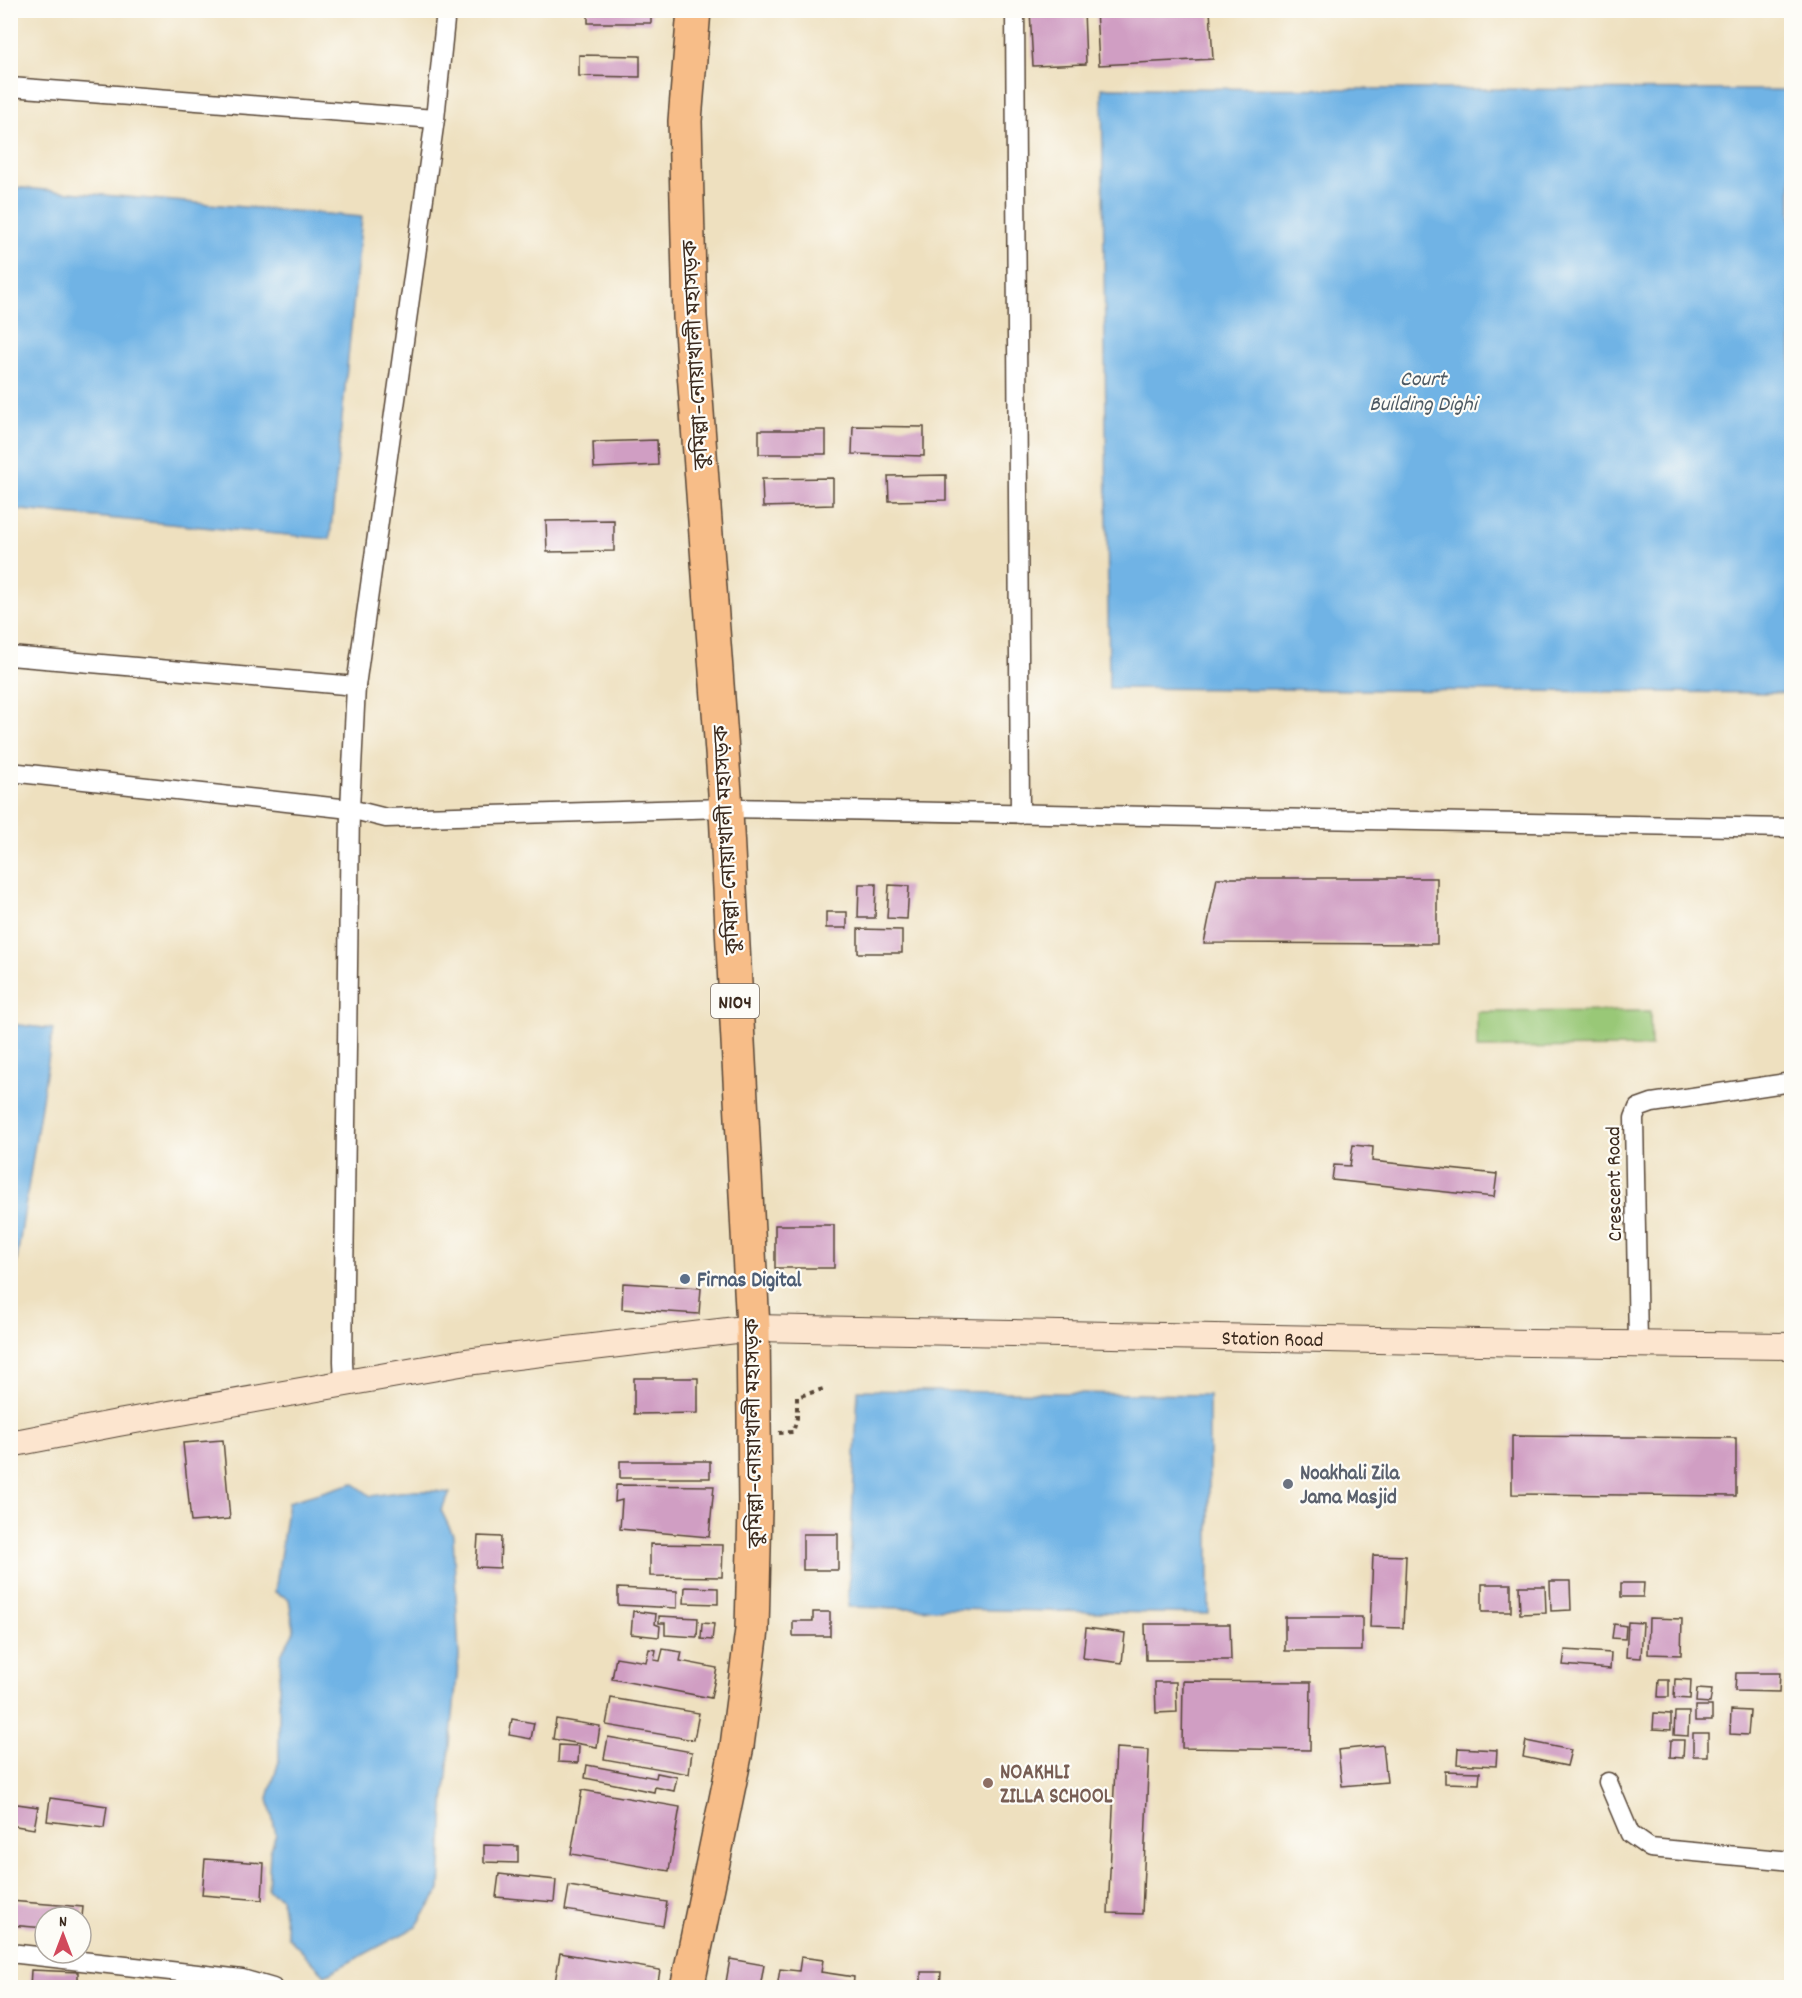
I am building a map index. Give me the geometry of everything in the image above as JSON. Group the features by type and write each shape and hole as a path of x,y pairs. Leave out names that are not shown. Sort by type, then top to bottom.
{"highway":[{"name":"কুমিল্লা–নোয়াখালী মহাসড়ক","path":"687,1988 737,1746 752,1630 755,1508 753,1329 725,808 690,317 685,121 694,10"}],"street":[{"path":"344,1384 342,1361 350,809 356,686 435,119 446,10"},
{"path":"1015,10 1020,814"},
{"path":"10,87 435,119"},
{"path":"10,656 356,686"},
{"path":"10,772 350,809 386,818 725,808 1791,828"},
{"name":"Crescent Road","path":"1638,1344 1634,1118 1638,1108 1652,1103 1785,1085 1791,1082"},
{"name":"Station Road","path":"10,1444 466,1362 753,1329 1791,1346"},
{"path":"1608,1782 1630,1834 1650,1848 1791,1861"},
{"path":"10,1953 242,1979 273,1988"}],"path":[{"path":"754,1432 793,1432 797,1397 823,1389"}],"green space":[{"path":"1650,1011 1651,1047 1477,1048 1477,1012"}],"water":[{"name":"Court Building Dighi","path":"1102,88 1791,90 1791,693 1109,688"},
{"path":"11,187 362,217 330,539 11,509"},
{"path":"10,1024 53,1029 11,1297"},
{"path":"858,1390 1209,1395 1209,1614 848,1607"},
{"path":"353,1483 371,1496 420,1491 450,1493 441,1510 453,1535 459,1656 444,1805 440,1890 416,1927 325,1975 288,1937 281,1898 268,1890 270,1852 276,1834 268,1798 279,1761 281,1654 294,1631 289,1599 275,1592 288,1502"}],"building":[{"path":"588,10 651,10 651,23 588,23"},
{"path":"1030,10 1084,10 1086,64 1033,66"},
{"path":"1096,10 1210,10 1213,59 1099,65"},
{"path":"579,55 640,56 640,77 579,76"},
{"path":"853,426 924,427 924,456 852,454"},
{"path":"759,430 826,430 826,454 759,454"},
{"path":"657,440 658,465 594,468 593,442"},
{"path":"946,475 946,500 889,501 888,476"},
{"path":"833,478 833,505 763,507 762,479"},
{"path":"614,520 614,551 547,552 546,521"},
{"path":"1217,878 1437,878 1437,944 1204,943"},
{"path":"859,884 876,884 875,918 858,918"},
{"path":"889,885 909,886 907,919 887,918"},
{"path":"826,912 847,912 847,928 826,928"},
{"path":"858,929 902,930 902,953 858,953"},
{"path":"1353,1145 1373,1147 1372,1161 1497,1174 1494,1197 1332,1180 1334,1165 1350,1166"},
{"path":"775,1225 834,1225 834,1268 775,1268"},
{"path":"623,1283 701,1288 699,1314 622,1309"},
{"path":"634,1378 698,1378 698,1413 634,1414"},
{"path":"1512,1436 1736,1438 1736,1496 1512,1494"},
{"path":"223,1440 230,1519 191,1522 183,1443"},
{"path":"620,1461 710,1461 710,1478 620,1478"},
{"path":"616,1485 714,1486 709,1537 620,1529 622,1500 615,1502"},
{"path":"803,1534 838,1534 838,1570 803,1570"},
{"path":"478,1536 501,1537 500,1568 476,1567"},
{"path":"650,1544 723,1545 722,1577 650,1576"},
{"path":"1373,1555 1406,1556 1403,1628 1370,1627"},
{"path":"1550,1581 1570,1581 1571,1610 1551,1611"},
{"path":"1621,1583 1644,1583 1643,1597 1621,1597"},
{"path":"1482,1584 1511,1584 1511,1612 1482,1612"},
{"path":"1519,1586 1545,1586 1546,1613 1520,1614"},
{"path":"685,1587 718,1588 718,1604 684,1603"},
{"path":"618,1588 677,1591 677,1608 618,1605"},
{"path":"633,1611 656,1614 655,1624 660,1626 659,1637 631,1634"},
{"path":"813,1612 830,1612 830,1636 793,1636 793,1621 813,1621"},
{"path":"659,1616 698,1618 697,1637 665,1635 665,1623 659,1623"},
{"path":"1285,1617 1362,1617 1362,1651 1285,1651"},
{"path":"1649,1618 1682,1619 1681,1655 1648,1654"},
{"path":"1628,1622 1643,1623 1641,1658 1626,1657"},
{"path":"702,1623 714,1624 712,1640 701,1639"},
{"path":"1145,1624 1230,1624 1231,1660 1146,1660"},
{"path":"1614,1624 1626,1626 1625,1639 1612,1638"},
{"path":"1086,1628 1125,1633 1122,1663 1083,1658"},
{"path":"649,1649 656,1650 654,1660 660,1661 663,1649 682,1652 680,1661 717,1668 711,1698 612,1679 616,1657 646,1662"},
{"path":"1565,1650 1611,1653 1610,1669 1563,1665"},
{"path":"1736,1673 1780,1673 1779,1692 1735,1691"},
{"path":"1675,1679 1691,1680 1690,1699 1674,1698"},
{"path":"1659,1680 1669,1680 1669,1697 1658,1697"},
{"path":"1183,1681 1311,1682 1310,1750 1182,1748"},
{"path":"1155,1682 1176,1682 1177,1712 1156,1713"},
{"path":"1697,1689 1712,1690 1710,1703 1696,1702"},
{"path":"611,1698 699,1713 694,1740 606,1725"},
{"path":"1695,1706 1712,1706 1712,1721 1695,1721"},
{"path":"1731,1710 1750,1711 1748,1735 1730,1734"},
{"path":"1675,1712 1689,1712 1688,1736 1674,1735"},
{"path":"1654,1713 1671,1714 1671,1730 1653,1729"},
{"path":"512,1719 534,1723 531,1739 509,1735"},
{"path":"556,1719 600,1726 597,1747 553,1739"},
{"path":"1693,1733 1708,1733 1708,1756 1693,1756"},
{"path":"608,1737 692,1752 689,1774 604,1759"},
{"path":"1671,1740 1684,1740 1683,1758 1670,1757"},
{"path":"1526,1741 1571,1750 1567,1766 1523,1757"},
{"path":"559,1745 579,1746 578,1763 558,1762"},
{"path":"1383,1745 1387,1782 1342,1786 1338,1750"},
{"path":"1116,1748 1149,1750 1142,1914 1108,1913"},
{"path":"1458,1748 1497,1750 1496,1766 1457,1764"},
{"path":"587,1765 656,1778 657,1773 677,1777 674,1791 655,1787 654,1792 585,1778"},
{"path":"1445,1771 1480,1772 1479,1784 1445,1783"},
{"path":"582,1790 680,1807 669,1871 571,1854"},
{"path":"50,1798 107,1806 104,1828 47,1821"},
{"path":"10,1803 38,1807 34,1829 10,1825"},
{"path":"484,1845 518,1846 518,1863 484,1862"},
{"path":"205,1859 264,1863 262,1900 202,1895"},
{"path":"499,1874 556,1880 554,1902 496,1897"},
{"path":"569,1886 667,1902 663,1926 565,1910"},
{"path":"10,1901 59,1905 33,1905 33,1927 10,1925"},
{"path":"560,1953 660,1970 657,1988 554,1988"},
{"path":"801,1957 823,1960 821,1972 854,1977 853,1988 777,1988 780,1969 799,1971"},
{"path":"730,1959 764,1965 760,1988 725,1988"},
{"path":"31,1970 78,1972 78,1988 30,1988"},
{"path":"921,1972 941,1972 940,1988 921,1988"}],"place":[{"name":"Firnas Digital","path":"685,1279"},
{"name":"Noakhali Zila Jama Masjid","path":"1288,1484"},
{"name":"NOAKHLI ZILLA SCHOOL","path":"988,1783"}]}
